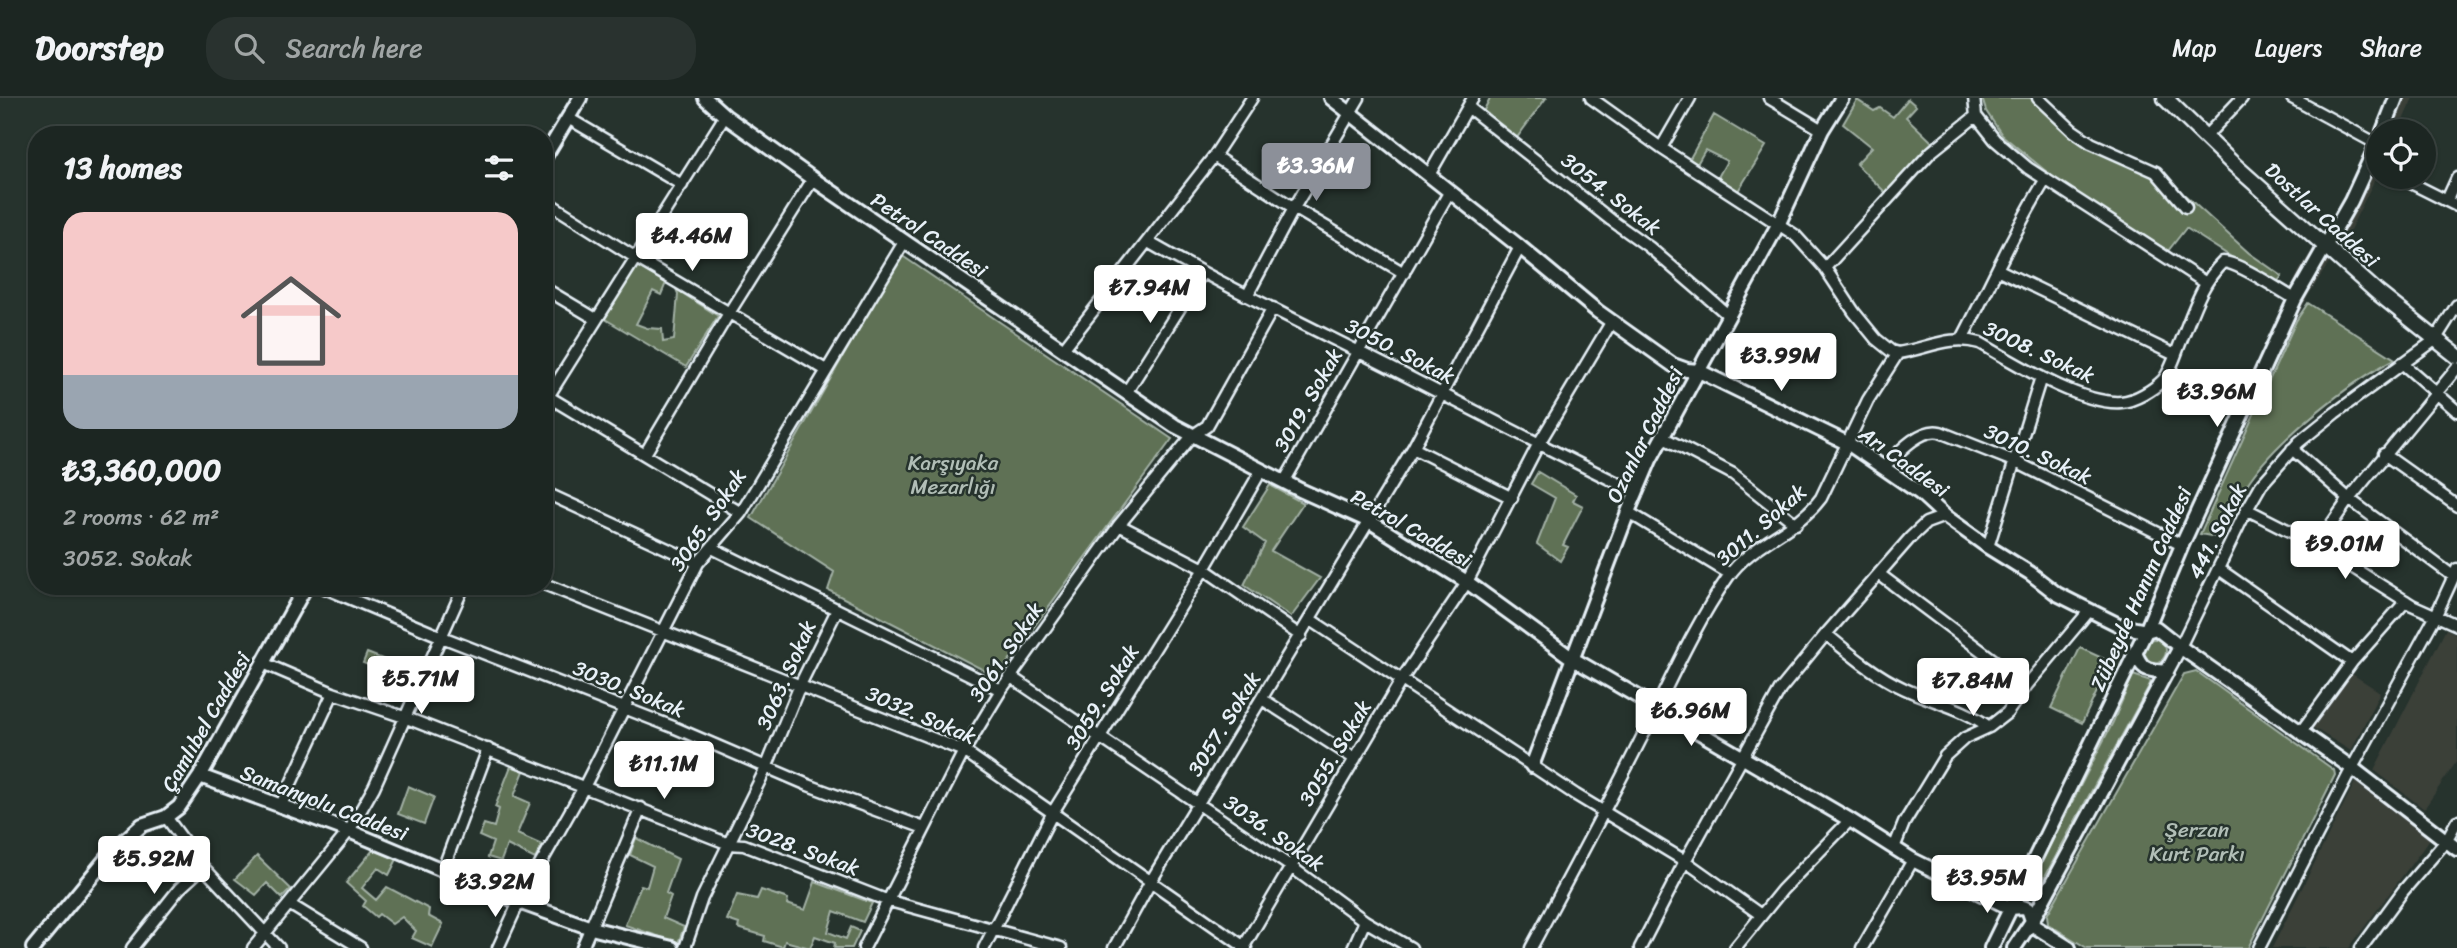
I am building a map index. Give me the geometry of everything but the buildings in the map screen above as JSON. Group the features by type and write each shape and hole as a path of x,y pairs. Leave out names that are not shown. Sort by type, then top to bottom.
{"main road":[{"name":"Dostlar Caddesi","path":"2165,98 2326,247 2457,356"}],"street":[{"path":"553,143 580,98"},
{"name":"Petrol Caddesi","path":"705,98 725,116 813,179 1192,436 1369,521 1467,582 1573,659 1850,820 1913,860 2007,914 2023,907 2028,909 2034,926 2069,948"},
{"path":"1064,348 1214,156 1252,98"},
{"name":"Arı Caddesi","path":"1331,98 1612,321 1673,365 1699,371 1849,444 1920,493 1945,516 2057,594 2121,626 2146,631 2156,628 2352,768 2457,849"},
{"path":"1247,296 1294,208 1359,98"},
{"path":"1591,98 1661,148 1795,235 1825,268 1875,339 1898,353"},
{"path":"1661,148 1690,98"},
{"path":"1769,98 1822,130"},
{"name":"Ozanlar Caddesi","path":"1532,766 1636,492 1662,437 1779,223 1822,130 1842,98"},
{"path":"1974,98 1976,116 1995,140 2028,168 2206,283"},
{"path":"2038,98 2091,144 2156,172 2186,207"},
{"path":"2205,137 2242,98"},
{"path":"2292,98 2366,137"},
{"path":"2388,119 2396,98"},
{"path":"1429,175 1470,102"},
{"name":"3054. Sokak","path":"1470,102 1611,220 1649,247 1728,315"},
{"path":"553,386 725,116"},
{"path":"1825,268 1931,152 1976,116"},
{"path":"568,118 682,185"},
{"path":"1214,156 1294,208 1404,273"},
{"name":"Zübeyde Hanım Caddesi","path":"1991,948 2146,631 2182,545 2295,299 2366,178"},
{"path":"2447,201 2457,178"},
{"path":"645,454 813,179"},
{"path":"1962,339 2026,212 2046,179"},
{"path":"2423,189 2457,206"},
{"name":"3019. Sokak","path":"1284,481 1450,191"},
{"path":"553,206 826,370"},
{"name":"3065. Sokak","path":"498,948 519,902 584,787 698,563 741,513 904,242"},
{"name":"3050. Sokak","path":"1148,242 1202,273 1443,394 1538,445 1636,492"},
{"name":"3057. Sokak","path":"1114,948 1151,881 1413,448 1520,247"},
{"name":"3008. Sokak","path":"1898,353 1962,339 1980,343 2041,377 2099,401 2122,402 2136,399 2164,379 2206,283 2217,267 2227,261 2295,299"},
{"path":"1999,270 2175,355"},
{"path":"1126,393 1202,273"},
{"path":"553,293 596,319"},
{"path":"2435,340 2457,305"},
{"name":"3061. Sokak","path":"863,948 964,751 1001,690 1119,525 1192,436 1207,426 1273,309"},
{"name":"3055. Sokak","path":"1244,947 1402,679 1467,582 1538,445 1612,321"},
{"name":"441. Sokak","path":"2180,647 2246,509 2261,485 2292,449 2335,413 2435,340"},
{"name":"3011. Sokak","path":"1531,948 1730,574 1753,553 1796,524 1821,499 1868,400 1898,353"},
{"path":"2402,363 2457,411"},
{"path":"2317,545 2348,499 2457,368"},
{"path":"1988,547 2041,377"},
{"path":"553,402 645,454 741,513"},
{"name":"3010. Sokak","path":"1883,468 1902,449 1934,430 2016,462 2182,545"},
{"path":"1662,437 1732,474 1796,524"},
{"path":"1413,448 1512,498"},
{"path":"2259,948 2352,768 2436,615 2455,573 2348,499 2292,449"},
{"path":"2384,454 2457,506"},
{"name":"3059. Sokak","path":"984,948 1053,812 1261,471"},
{"path":"553,496 698,563"},
{"path":"2246,509 2317,545 2406,601 2457,625"},
{"path":"1628,512 1730,574"},
{"path":"1640,948 1780,690 1917,530 1926,523 1945,516"},
{"path":"1119,525 1203,569 1301,636"},
{"path":"712,548 1001,690"},
{"path":"2219,569 2352,662"},
{"path":"1879,574 2027,685"},
{"name":"3032. Sokak","path":"553,588 964,751 1244,947"},
{"name":"Çamlıbel Caddesi","path":"33,948 110,853 142,825 166,817 178,807 200,776 301,595"},
{"name":"3030. Sokak","path":"342,595 766,768 924,828"},
{"path":"253,948 349,831 374,786 460,595"},
{"path":"2300,733 2352,662 2406,601"},
{"name":"3063. Sokak","path":"685,948 702,898 766,768 800,685 837,610"},
{"path":"1894,848 1904,823 1945,756 1965,738 1989,727 2007,713 2090,610"},
{"path":"1311,620 1532,766 1685,861 1761,915"},
{"path":"1826,634 1858,660 1906,690 1958,708 1989,727"},
{"path":"2014,948 2032,921 2180,647"},
{"path":"2135,652 2144,668 2166,672"},
{"name":"3028. Sokak","path":"263,663 333,693 488,749 729,844 744,845 886,900 1061,948"},
{"name":"3036. Sokak","path":"1011,677 1290,866 1365,921 1411,948"},
{"path":"281,807 333,693"},
{"path":"1262,699 1355,759"},
{"path":"443,869 488,749"},
{"name":"Samanyolu Caddesi","path":"200,776 349,831 519,902 591,928 672,948"},
{"path":"582,948 641,808"},
{"path":"166,817 203,867 279,948"},
{"path":"1735,948 1761,915 1850,820"},
{"path":"2361,948 2403,891 2446,841 2457,821"},
{"path":"1862,948 1913,860"},
{"path":"132,948 179,889 203,867"},
{"path":"289,904 361,948"},
{"path":"2007,914 2009,929 2046,934"},
{"path":"1353,948 1365,921"}],"shaded area":[{"path":"2388,98 2413,98 2403,119 2379,119"},
{"path":"2366,147 2366,189 2370,189 2350,230 2308,296 2258,395 2244,389 2299,271 2338,209"},
{"path":"2446,629 2457,634 2457,761 2424,809 2374,770"},
{"path":"2349,672 2380,692 2351,751 2312,727"},
{"path":"2355,782 2430,839 2349,948 2272,948"}],"green space":[{"path":"1490,98 1546,98 1516,139 1483,112"},
{"path":"1982,98 2031,98 2090,149 2156,177 2186,196 2249,253 2282,276 2275,285 2186,228 2168,251 2059,182 2002,135 1986,111"},
{"path":"1908,99 1916,106 1906,117 1932,142 1886,193 1856,164 1872,147 1843,124 1857,100 1874,111 1880,108 1893,117"},
{"path":"1714,115 1766,146 1738,191 1717,179 1727,161 1705,150 1697,164 1689,160"},
{"name":"Karşıyaka Mezarlığı","path":"901,255 1172,439 997,677 828,590 834,572 751,518"},
{"path":"635,267 666,283 661,295 653,291 636,324 662,329 663,342 674,340 678,294 676,289 718,316 686,367 605,319"},
{"path":"2308,303 2395,359 2337,396 2279,447 2246,487 2221,538 2200,534 2296,321"},
{"path":"1538,472 1576,495 1573,501 1583,506 1563,545 1568,547 1560,561 1537,544 1555,498 1531,484"},
{"path":"1270,485 1303,503 1271,551 1320,578 1291,617 1244,585 1265,543 1243,527"},
{"path":"2154,639 2162,643 2166,651 2162,659 2154,663 2146,659 2142,651 2146,643"},
{"path":"2080,648 2111,662 2082,723 2051,708"},
{"path":"367,653 393,663 385,681 382,679 378,686 370,682 376,668 363,663"},
{"name":"Şerzan Kurt Parkı","path":"2196,671 2334,770 2335,775 2248,948 2087,948 2048,924 2047,915 2184,674"},
{"path":"2133,675 2151,681 2149,686 2033,898 2025,894 2113,722"},
{"path":"511,766 524,771 514,796 530,803 517,834 542,845 535,859 507,845 501,861 488,857 493,842 479,836 484,824 494,827 499,809 495,807"},
{"path":"408,786 434,797 424,824 398,814"},
{"path":"636,838 678,859 666,893 671,896 663,918 684,927 678,943 625,925 641,885 647,887 653,866 630,855"},
{"path":"373,850 397,859 389,875 378,868 362,888 376,900 387,887 429,909 428,916 443,924 432,947 412,938 416,931 402,917 392,924 379,914 376,917 363,906 366,901 346,883"},
{"path":"257,856 291,889 282,898 267,883 256,895 235,879"},
{"path":"815,882 872,903 863,922 834,911 828,932 846,939 851,927 860,931 852,948 834,948 835,943 815,936 810,948 785,941 783,947 764,941 765,936 738,928 739,924 727,920 737,895 757,899 761,890 788,899 787,904 805,910"}]}
